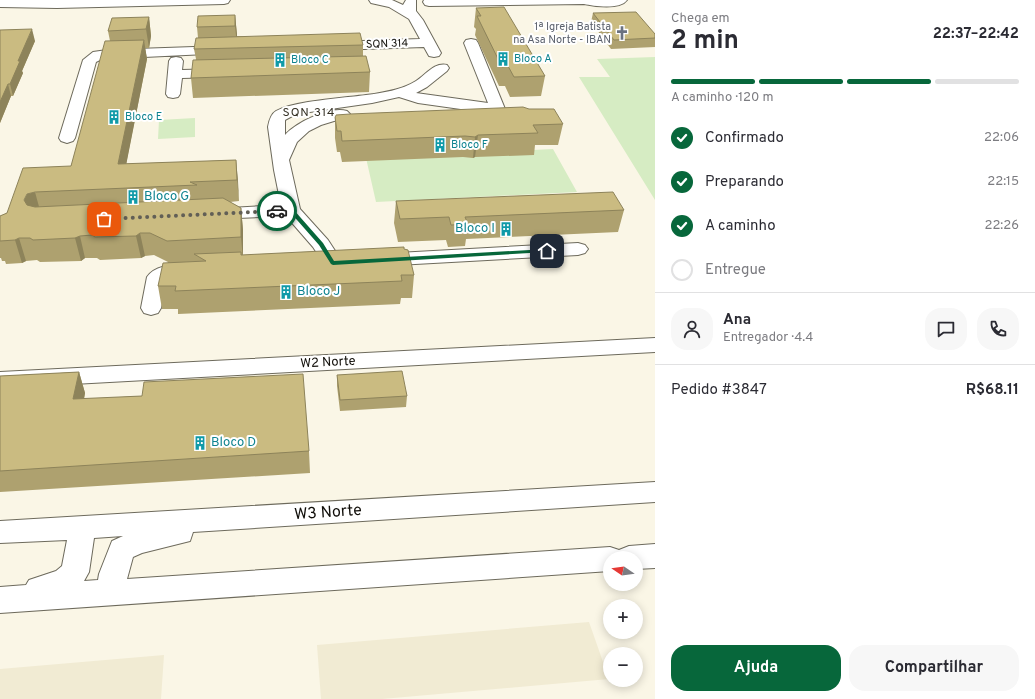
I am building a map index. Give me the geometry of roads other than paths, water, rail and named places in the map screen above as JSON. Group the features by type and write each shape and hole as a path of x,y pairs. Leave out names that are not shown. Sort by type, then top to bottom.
{"street":[{"path":"1,8 57,4 224,0"},
{"path":"375,0 393,4 415,18"},
{"path":"398,0 623,1"},
{"name":"SQN 314","path":"419,1 409,8 442,68"},
{"name":"SQN 314","path":"324,46 428,43"},
{"path":"465,125 488,122 497,114 490,88 471,43"},
{"path":"162,66 238,49"},
{"path":"67,138 87,68 90,60 98,55 176,64 232,73"},
{"path":"173,94 176,64"},
{"path":"87,68 147,66"},
{"path":"417,94 442,68"},
{"path":"433,94 441,78 442,68"},
{"path":"281,159 291,137 297,131 326,118 375,103 401,93 433,94 455,103"},
{"path":"348,262 321,244 291,210 276,127 277,120 280,115 293,110 375,103 417,94 455,103 496,109"},
{"path":"276,127 297,131"},
{"path":"198,215 291,210"},
{"path":"310,264 578,249"},
{"path":"151,308 157,277 170,271 209,269"},
{"name":"W2 Norte","path":"0,380 655,345"},
{"name":"W3 Norte","path":"0,532 655,492"},
{"path":"112,592 113,574 122,550 138,542 246,518"},
{"path":"2,600 66,582 75,572 82,528"},
{"path":"643,557 655,556"},
{"path":"2,600 603,559"}],"place":[{"name":"1ª Igreja Batista na Asa Norte - IBAN","path":"622,33"},
{"name":"Bloco A","path":"503,59"},
{"name":"Bloco C","path":"280,60"},
{"name":"Bloco E","path":"114,117"},
{"name":"Bloco F","path":"440,145"},
{"name":"Bloco G","path":"133,197"},
{"name":"Bloco I","path":"506,229"},
{"name":"Bloco J","path":"286,292"},
{"name":"Bloco D","path":"200,443"}],"district":[{"name":"SQN 314","path":"309,113"}]}
